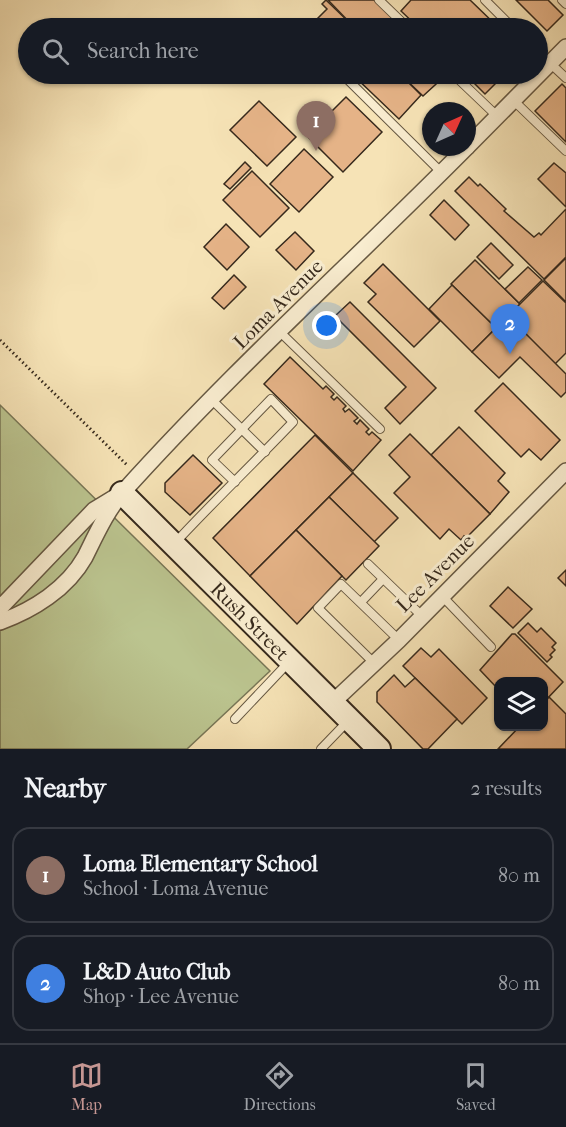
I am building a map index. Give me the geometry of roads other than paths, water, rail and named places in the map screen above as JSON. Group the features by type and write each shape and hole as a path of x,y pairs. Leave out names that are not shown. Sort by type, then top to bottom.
{"street":[{"name":"Loma Avenue","path":"550,62 566,46"},
{"name":"Loma Avenue","path":"476,138 529,84"},
{"name":"Loma Avenue","path":"0,622 45,601 70,577 122,493 212,400 458,156"},
{"name":"Lee Avenue","path":"332,703 399,640 566,471"},
{"name":"Loma Avenue","path":"0,608 94,510 122,493"},
{"name":"Rush Street","path":"122,493 379,749"}],"lane":[{"path":"379,0 398,18"},
{"path":"485,0 503,18"},
{"path":"562,0 566,4"},
{"path":"550,62 566,78"},
{"path":"352,84 441,172"},
{"path":"463,84 497,116"},
{"path":"513,100 566,151"},
{"path":"280,332 380,429"},
{"path":"173,544 235,482 265,452 293,422 271,399 212,459 235,482"},
{"path":"212,400 265,452"},
{"path":"368,564 423,616"},
{"path":"361,602 383,579"},
{"path":"373,662 318,608 341,584 399,640"},
{"path":"442,596 491,646"},
{"path":"235,718 291,661"},
{"path":"321,749 349,720"}],"place":[{"name":"Loma Elementary School","path":"316,151"},
{"name":"L&D Auto Club","path":"510,354"}]}
